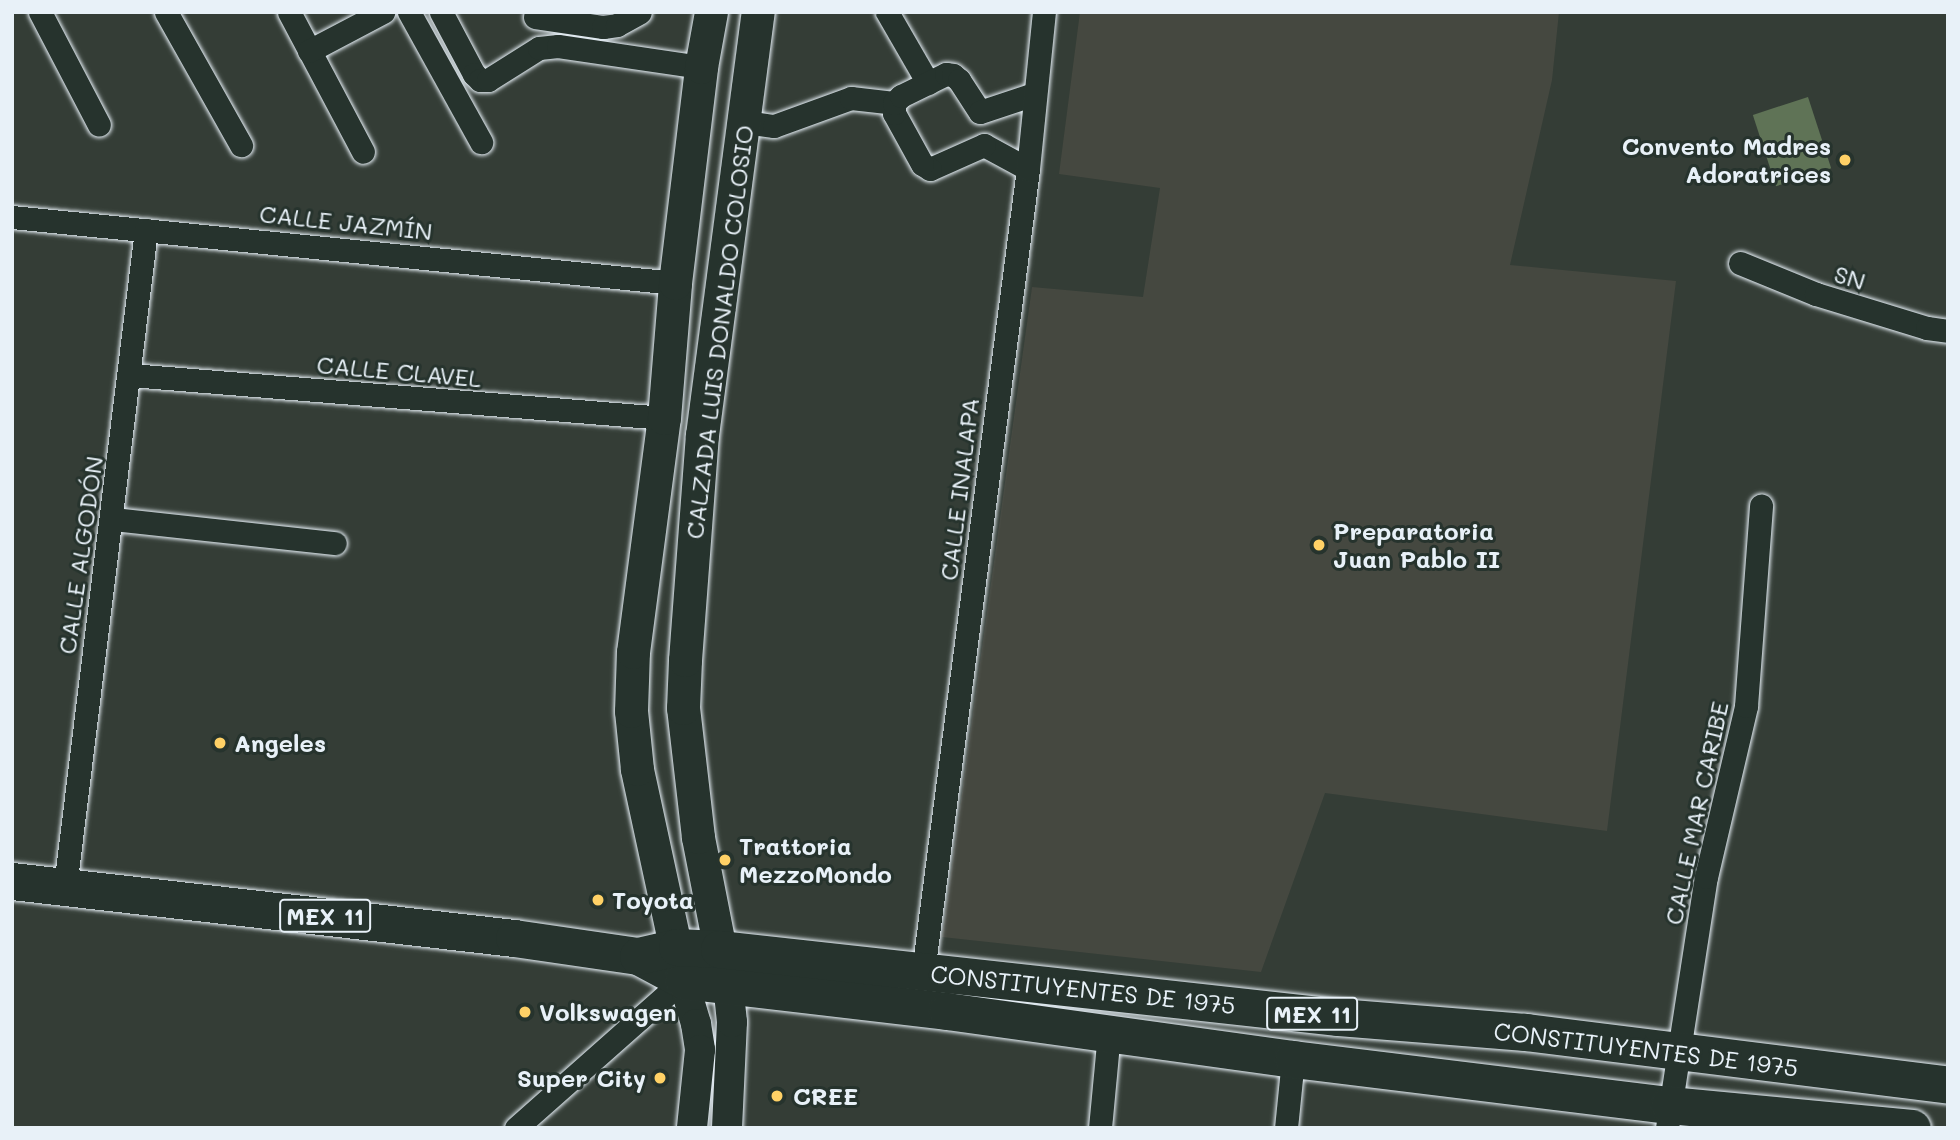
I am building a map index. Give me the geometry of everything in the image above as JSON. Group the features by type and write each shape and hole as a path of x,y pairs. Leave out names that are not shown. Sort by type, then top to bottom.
{"main road":[{"name":"CALZADA LUIS DONALDO COLOSIO","path":"680,964 637,769 631,711 633,652 664,418 675,283 701,67 711,12"},
{"name":"CALZADA LUIS DONALDO COLOSIO","path":"728,984 698,837 684,708 702,435 758,12"},
{"name":"MEX 11","path":"12,881 514,938 680,964 728,984"},
{"name":"CONSTITUYENTES DE 1975","path":"680,964 719,949 1338,1017 1525,1032 1679,1054 1948,1086"},
{"name":"CONSTITUYENTES DE 1975","path":"728,984 1110,1033 1668,1116 1912,1128"}],"street":[{"path":"40,12 99,125"},
{"path":"166,12 241,145"},
{"path":"289,12 363,152"},
{"path":"309,51 383,12"},
{"path":"409,12 481,142"},
{"path":"441,12 474,74 480,80 488,80 539,48 558,46 701,67"},
{"path":"539,48 534,14 603,27 617,25 640,12"},
{"path":"887,12 928,83"},
{"name":"CALLE INALAPA","path":"923,972 1028,169 1044,12"},
{"path":"946,74 953,75 980,113 984,145 930,169 922,164 894,113 894,103 901,96 946,74"},
{"path":"980,113 1034,94"},
{"path":"745,122 774,126 851,98 894,103"},
{"path":"984,145 1028,169"},
{"name":"CALLE JAZMÍN","path":"12,217 675,283"},
{"name":"CALLE ALGODÓN","path":"65,887 113,519 146,230"},
{"name":"SN","path":"1740,263 1816,294 1927,328 1948,331"},
{"name":"CALLE CLAVEL","path":"130,375 664,418"},
{"path":"664,418 702,435"},
{"name":"CALLE MAR CARIBE","path":"1668,1116 1706,877 1746,706 1761,506"},
{"path":"113,519 335,543"},
{"path":"516,1128 680,964"},
{"path":"680,964 700,1050 692,1128"},
{"path":"727,1128 732,1022 728,984"},
{"path":"1100,1128 1110,1033"},
{"path":"1286,1128 1293,1059"}],"shaded area":[{"name":"Preparatoria Juan Pablo II","path":"1080,12 1559,12 1552,80 1510,265 1676,281 1607,831 1325,793 1261,972 942,937 1032,287 1143,297 1160,188 1059,174"}],"green space":[{"path":"1808,97 1831,168 1776,186 1753,115"}],"place":[{"name":"Convento Madres Adoratrices","path":"1845,160"},
{"name":"Preparatoria Juan Pablo II","path":"1319,545"},
{"name":"Angeles","path":"220,743"},
{"name":"Trattoria MezzoMondo","path":"725,860"},
{"name":"Toyota","path":"598,900"},
{"name":"Volkswagen","path":"525,1012"},
{"name":"Super City","path":"660,1078"},
{"name":"CREE","path":"777,1096"}]}
